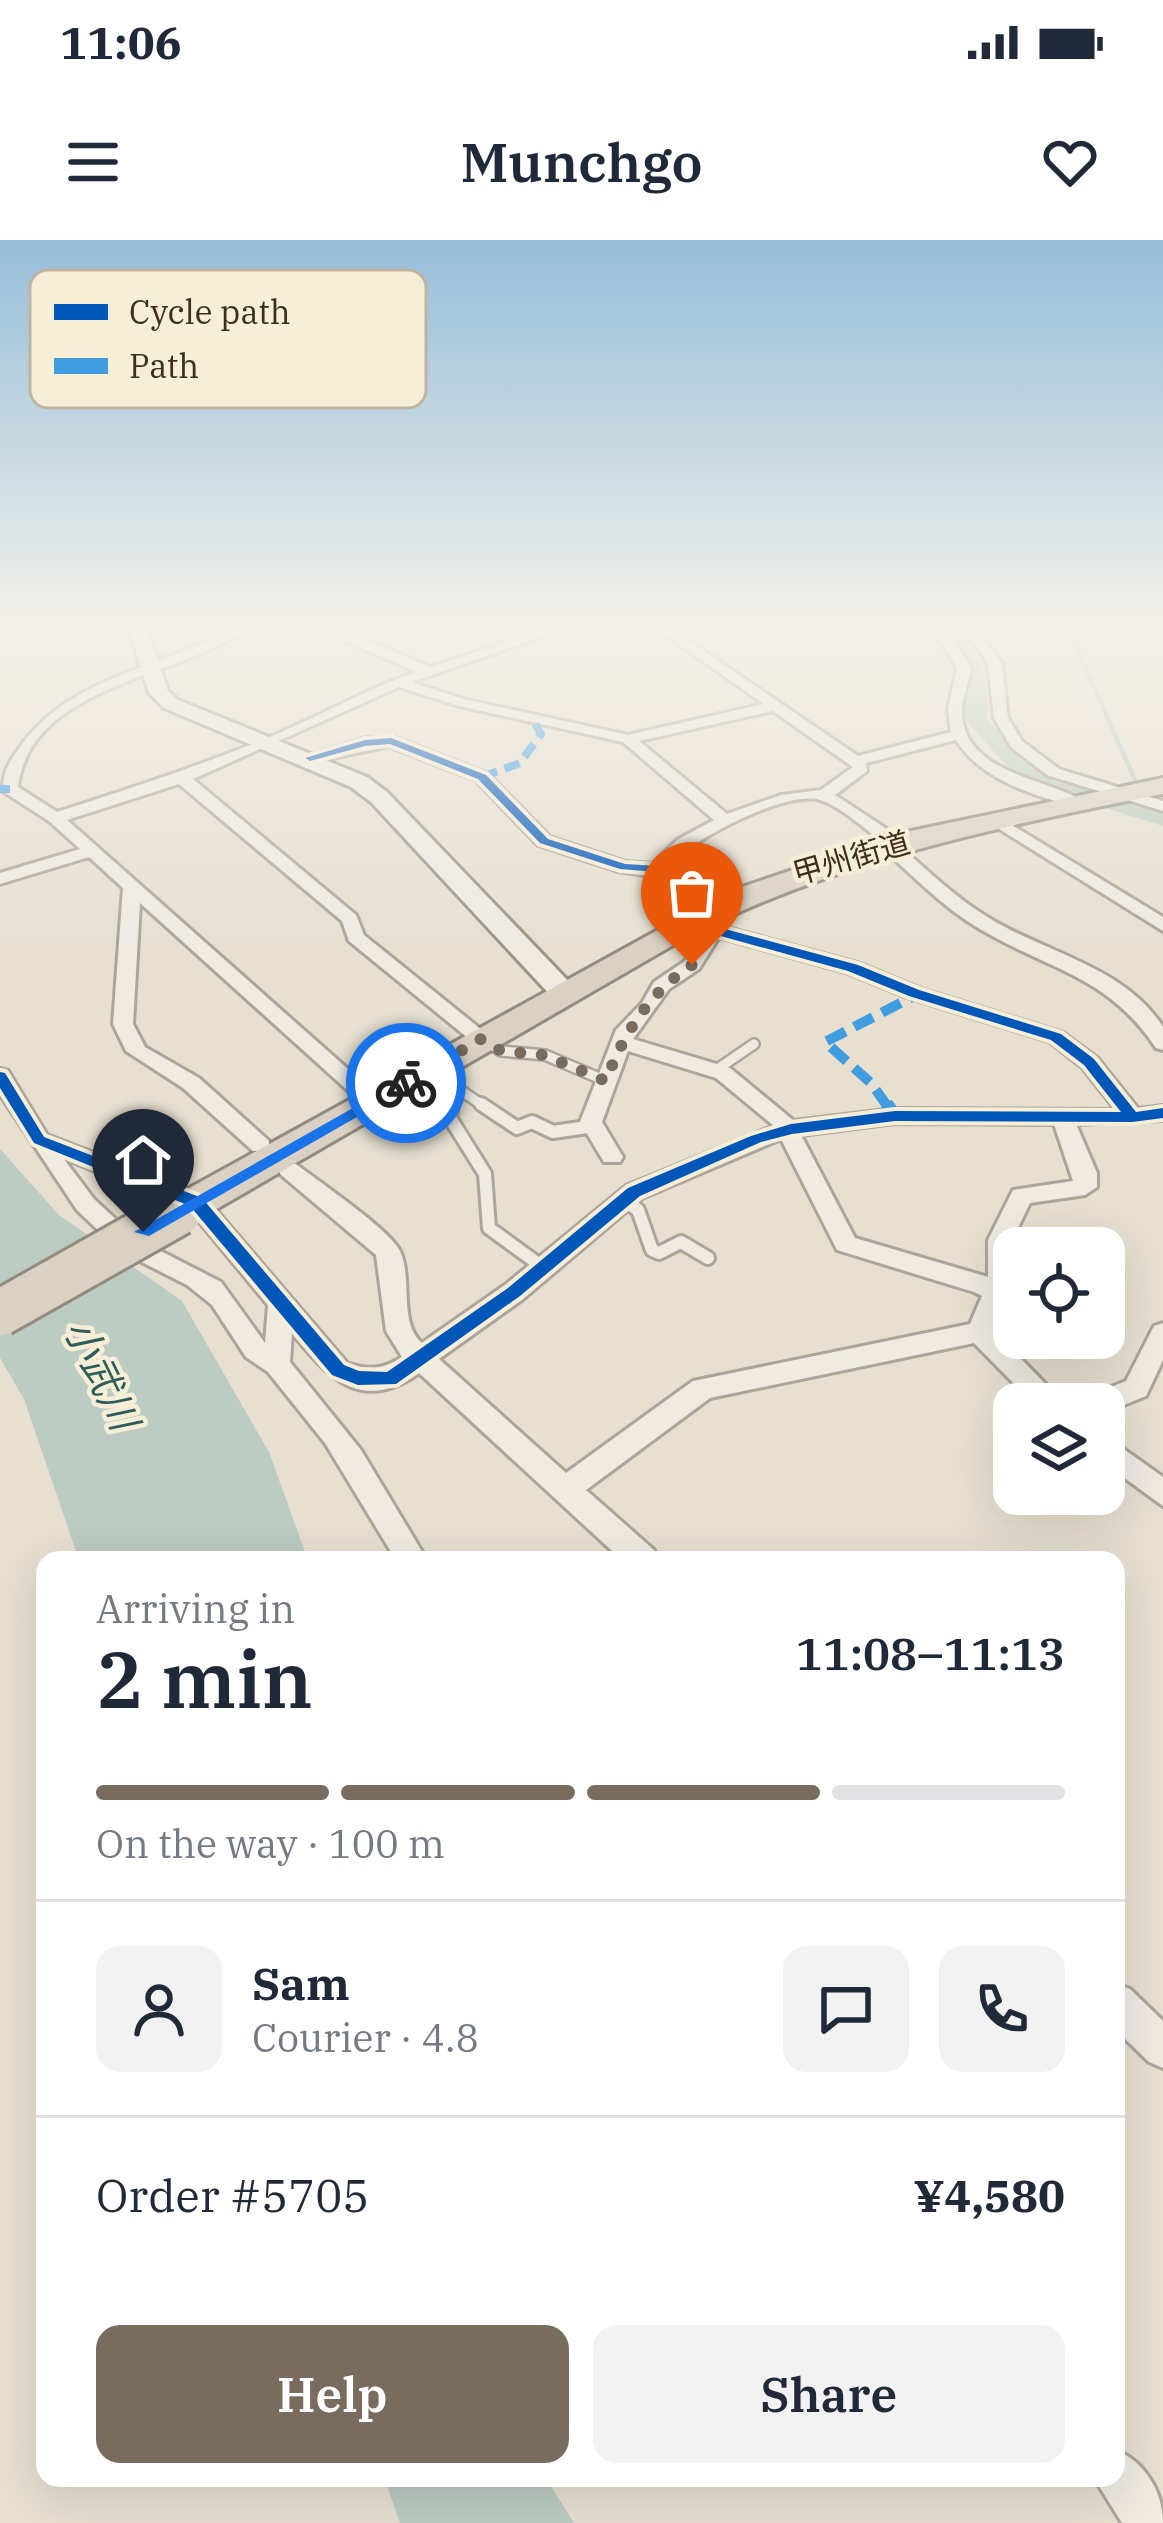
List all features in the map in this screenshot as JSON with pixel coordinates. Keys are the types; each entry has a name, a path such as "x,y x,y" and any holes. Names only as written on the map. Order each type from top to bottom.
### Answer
{"highway":[{"name":"甲州街道","path":"0,1313 374,1101 442,1079 481,1039 801,870 893,844 1163,786"}],"street":[{"path":"42,733 21,751 9,778 10,789 55,818 374,1101"},
{"path":"244,733 310,758 379,796 564,993"},
{"path":"55,818 182,778 300,733"},
{"path":"598,733 628,739 657,733"},
{"path":"658,868 670,853 726,820 781,798 824,795 858,774 862,768 856,761 815,733"},
{"path":"1009,733 1016,744 1053,772 1163,806"},
{"path":"856,761 959,734 991,766 1019,783 1079,803"},
{"path":"276,745 339,737 391,741 482,777 544,841 624,867 658,868 682,876 722,932 853,968 918,994 1056,1036 1075,1047 1109,1082 1132,1118"},
{"path":"628,739 708,811 726,820"},
{"path":"310,758 365,742"},
{"path":"182,778 350,919 356,938 481,1039"},
{"path":"824,795 893,844 983,923 1046,950 1120,994 1150,1019 1163,1044"},
{"path":"997,821 1163,925"},
{"path":"0,879 92,851"},
{"path":"132,888 123,1024 136,1051 191,1083 261,1146"},
{"path":"612,1157 591,1121 621,1042 661,986 692,965 712,918"},
{"path":"621,1042 716,1070 790,1129 846,1244 993,1291"},
{"path":"0,1076 68,1185 116,1236 148,1258 188,1273 214,1290 258,1357 277,1365 344,1442 407,1551"},
{"path":"39,1140 187,1207 281,1302 338,1370 358,1378 390,1378 544,1268 624,1200 676,1173 790,1129 895,1116 1132,1118 1163,1113"},
{"path":"1006,1227 1022,1196 1085,1187 1085,1173 1062,1116"},
{"path":"288,1169 387,1250 404,1342 633,1551"},
{"path":"979,1332 993,1300"},
{"path":"277,1365 281,1302"},
{"path":"979,1332 1030,1383"},
{"path":"566,1489 704,1388 979,1332"},
{"path":"1125,1393 1136,1388 1163,1333"},
{"path":"1125,1463 1163,1493"},
{"path":"1125,2012 1163,2048"},
{"path":"1125,2487 1151,2523"}],"lane":[{"path":"481,1039 501,1051 544,1055 606,1081"},
{"path":"716,1070 754,1044"},
{"path":"442,1079 517,1129 532,1123 553,1132 594,1126"},
{"path":"442,1079 450,1118 485,1174 489,1228 544,1268"},
{"path":"624,1200 638,1210 652,1250 659,1253 681,1242 708,1258"}],"water":[{"name":"小武川","path":"0,1149 59,1215 182,1301 269,1452 305,1551 76,1551 24,1399 0,1358"},
{"path":"387,2487 552,2487 574,2523 400,2523"}],"waterway":[{"path":"986,733 1037,776 1163,818"},
{"path":"1114,733 1135,780"},
{"path":"1141,806 1143,811"}],"marked path":[{"path":"482,777 520,763 540,733"},
{"path":"0,789 10,789"},
{"path":"895,1116 871,1083 825,1042 918,994"}],"cycle path":[{"path":"310,758 391,741 482,777 544,841 624,867 682,876 721,932 853,968 914,993 1056,1037 1099,1072 1132,1117"},
{"path":"0,1076 39,1140 196,1202 338,1370 358,1378 390,1379 514,1292 634,1192 756,1139 791,1129 895,1116 1132,1117 1163,1113"}],"way so far":[{"path":"406,1083 481,1039 501,1051 544,1055 606,1081 626,1030 651,1006 667,980 692,965"}],"route":[{"path":"143,1232 406,1083"}]}
